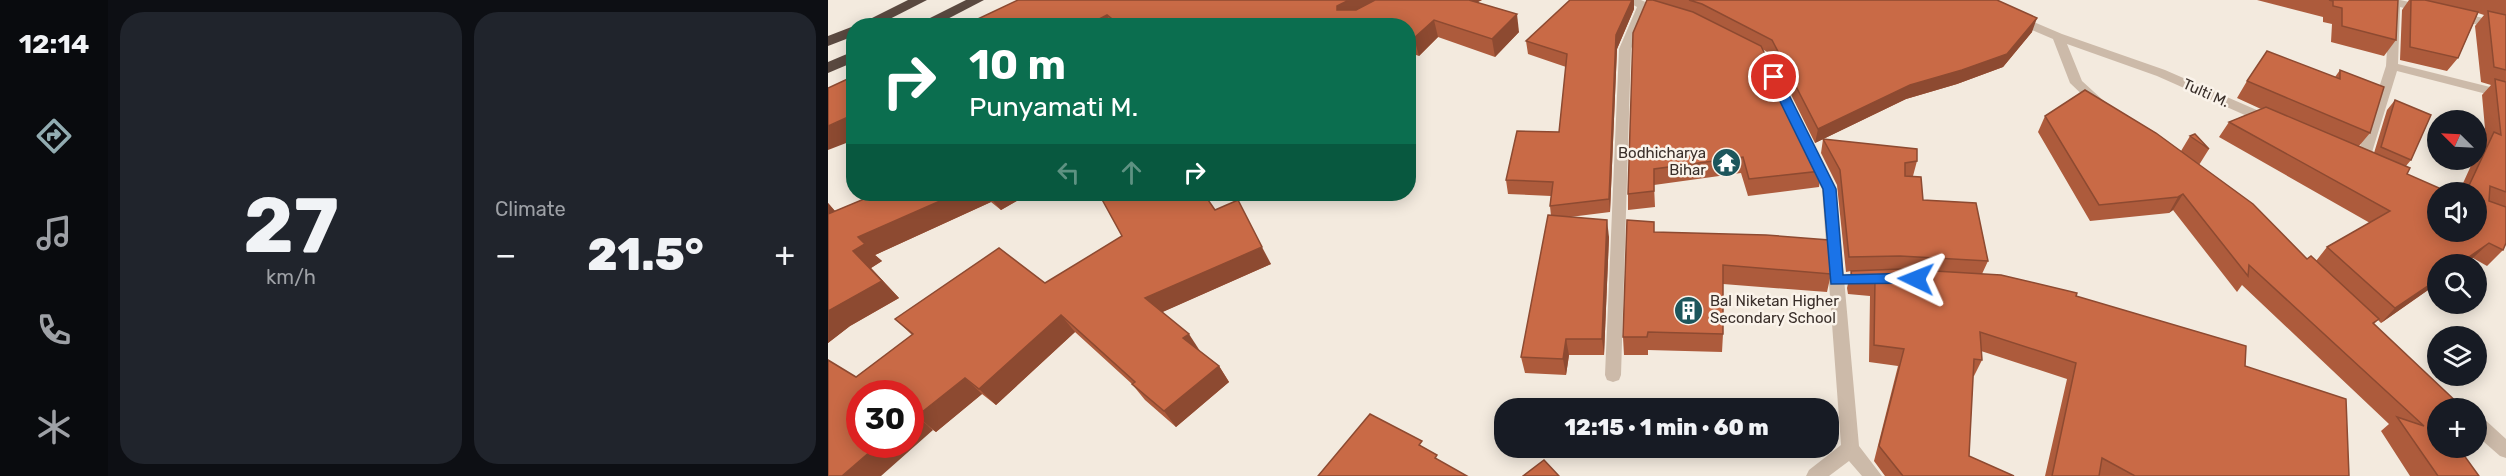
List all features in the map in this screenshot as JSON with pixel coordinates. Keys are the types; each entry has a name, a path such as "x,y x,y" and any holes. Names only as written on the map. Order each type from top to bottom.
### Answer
{"highway":[{"path":"881,18 920,0"},
{"path":"938,18 977,0"},
{"path":"828,41 846,33"},
{"path":"828,68 846,60"}],"street":[{"path":"2362,162 2392,66 2394,2 2506,27"},
{"path":"1613,375 1625,50 1637,3 1676,16"},
{"name":"Tulti M.","path":"2005,14 2058,37 2161,73 2288,129"},
{"path":"2058,37 2076,83 2109,111"},
{"path":"2392,66 2506,95"},
{"path":"1803,139 1829,189 1842,280 1850,449 1873,476"},
{"path":"2487,433 2506,450"},
{"path":"1815,476 1850,449"}],"building":[{"path":"1018,0 1349,0 1337,6 1337,10 1356,10 1375,0 1469,0 1517,14 1492,39 1434,20 1416,36 1416,18 1111,18 1107,15 1101,18 980,18"},
{"path":"1570,0 1632,0 1616,35 1609,199 1550,206 1553,182 1506,180 1517,131 1559,132 1567,54 1526,41"},
{"path":"1647,0 1693,12 1761,46 1803,133 1800,135 1804,135 1821,171 1749,179 1743,157 1654,169 1654,191 1628,194 1633,33"},
{"path":"1689,0 1997,0 2037,18 2007,54 1910,85 1818,129 1772,40 1702,4"},
{"path":"2329,0 2398,0 2396,40 2342,26 2342,8 2333,6 2333,1"},
{"path":"2411,0 2425,0 2478,12 2458,58 2410,47"},
{"path":"2488,11 2506,15 2506,70 2494,67"},
{"path":"2267,51 2340,79 2340,70 2384,87 2370,133 2247,81"},
{"path":"2495,79 2506,82 2506,192 2490,186 2489,201 2506,207 2506,243 2503,250 2489,243 2473,254 2427,254 2427,286 2395,308 2327,247 2390,211 2229,122 2266,107 2410,168 2407,174 2427,183 2427,242 2487,242 2487,182 2471,182 2476,170 2487,170 2487,147 2494,132 2501,135"},
{"path":"846,80 846,118 828,126 828,88"},
{"path":"2085,90 2156,133 2253,204 2307,259 2311,256 2379,319 2373,323 2427,374 2427,386 2440,386 2452,398 2427,398 2427,458 2466,458 2479,476 2438,476 2397,417 2424,426 2249,265 2248,276 2183,194 2178,197 2099,205 2045,116"},
{"path":"2395,100 2427,113 2427,124 2411,160 2381,147"},
{"path":"2195,134 2209,149 2190,136"},
{"path":"1823,139 1917,149 1917,161 1905,163 1905,176 1921,177 1923,200 1976,203 1988,261 1900,256 1849,257 1840,170"},
{"path":"859,201 940,201 858,237 865,244 853,251 882,281 828,311 828,214"},
{"path":"1103,201 1209,201 1215,210 1239,201 1262,247 1145,298 1189,334 1183,338 1219,366 1164,411 1132,384 1135,382 1061,315 979,389 965,378 924,410 924,380 846,380 846,458 863,458 842,476 828,476 828,360 856,377 913,334 895,319 999,248 1045,283 1122,236"},
{"path":"1548,215 1607,220 1602,339 1566,339 1563,359 1521,357"},
{"path":"1627,220 1654,222 1654,232 1766,235 1829,240 1831,274 1723,265 1723,334 1648,332 1647,337 1623,337"},
{"path":"1901,269 2001,275 2077,293 2076,296 2246,346 2245,366 2346,399 2349,476 2135,476 2102,458 2099,476 2052,476 2076,363 1980,332 1982,360 1974,359 1969,456 2014,476 1903,476 1879,446 1904,349 1874,345 1875,279 1852,277 1851,271"},
{"path":"1370,414 1422,441 1419,445 1437,455 1435,458 1467,476 1318,476"},
{"path":"1544,460 1559,476 1523,476"}],"place":[{"name":"Bodhicharya Bihar","path":"1727,162"},
{"name":"Bal Niketan Higher Secondary School","path":"1689,310"}],"route":[{"path":"1774,77 1829,189 1836,280 1916,279"}]}
